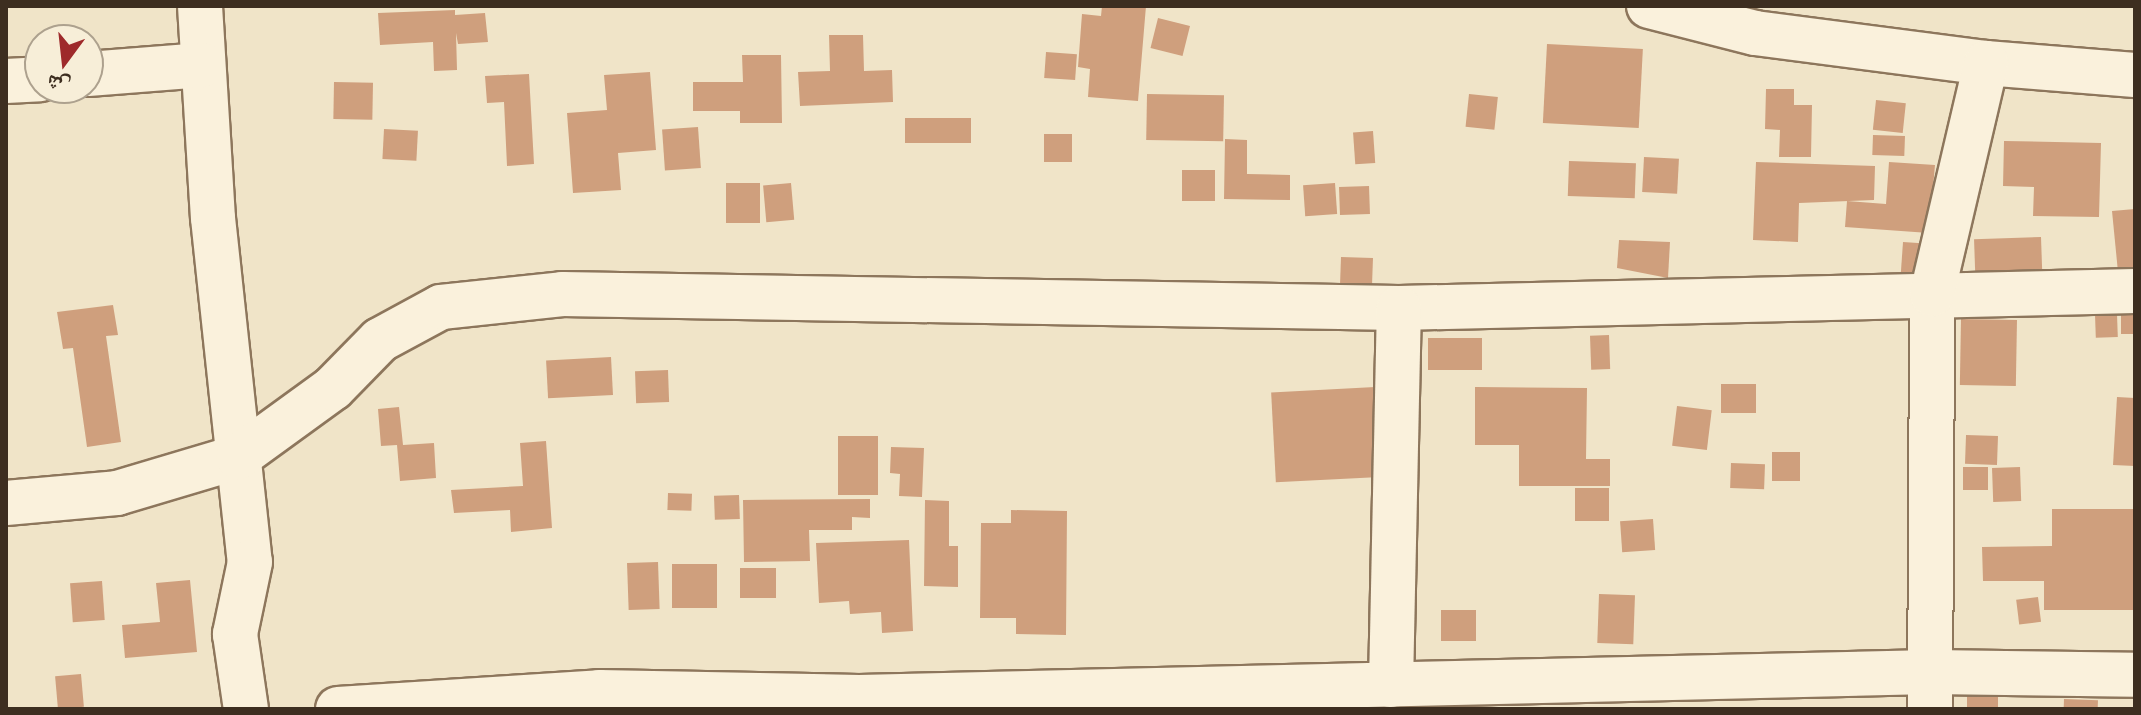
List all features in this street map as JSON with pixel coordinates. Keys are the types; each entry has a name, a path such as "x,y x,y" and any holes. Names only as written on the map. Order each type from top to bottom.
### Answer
{"street":[{"path":"200,6 238,457 250,562 235,634 246,709"},
{"path":"1649,6 1755,33 1986,63 2135,75"},
{"path":"1930,691 1932,294 1986,63"},
{"path":"104,73 203,65"},
{"path":"6,503 117,493 238,457 333,388 380,340 441,307 562,294 1399,308 2135,291"},
{"path":"1391,685 1399,308"},
{"path":"338,709 599,692 859,697 1391,685 1930,691 2135,675"}],"building":[{"path":"1102,6 1146,6 1138,101 1088,97 1090,69 1078,67 1082,14 1101,16"},
{"path":"455,10 455,15 485,13 488,42 458,44 456,33 457,70 434,71 433,42 380,45 378,13"},
{"path":"1158,18 1190,26 1183,56 1151,48"},
{"path":"829,35 863,35 864,71 892,70 893,102 800,106 798,72 830,71"},
{"path":"1547,44 1643,49 1639,128 1543,123"},
{"path":"1046,52 1077,54 1075,80 1044,78"},
{"path":"742,55 781,55 782,123 740,123 740,111 693,111 693,82 743,82"},
{"path":"650,72 656,150 618,153 621,190 573,193 567,113 607,110 604,75"},
{"path":"529,74 534,164 507,166 504,102 487,103 485,76"},
{"path":"334,82 373,83 372,120 333,119"},
{"path":"1766,89 1794,89 1794,105 1812,105 1811,157 1779,157 1780,130 1765,129"},
{"path":"1147,94 1224,95 1223,141 1146,140"},
{"path":"1469,94 1498,97 1494,130 1466,127"},
{"path":"1876,100 1906,103 1903,133 1873,130"},
{"path":"905,118 971,118 971,143 905,143"},
{"path":"698,127 701,168 665,170 662,130"},
{"path":"384,129 418,131 416,161 382,159"},
{"path":"1373,131 1375,163 1355,164 1353,132"},
{"path":"1044,134 1072,134 1072,162 1044,162"},
{"path":"1873,135 1905,136 1904,156 1872,155"},
{"path":"1225,139 1247,140 1247,174 1290,175 1290,200 1224,199"},
{"path":"2004,141 2101,143 2099,217 2033,216 2034,187 2003,186"},
{"path":"1644,157 1679,159 1677,194 1642,192"},
{"path":"1569,161 1636,163 1635,198 1568,196"},
{"path":"1756,162 1875,166 1874,200 1799,203 1798,242 1753,240"},
{"path":"1889,162 1935,165 1929,233 1845,227 1847,201 1886,204"},
{"path":"1182,170 1215,170 1215,201 1182,201"},
{"path":"726,183 760,183 760,223 726,223"},
{"path":"791,183 794,220 766,222 763,185"},
{"path":"1335,183 1337,214 1305,216 1303,185"},
{"path":"1369,186 1370,214 1340,215 1339,187"},
{"path":"2135,209 2135,270 2118,272 2112,211"},
{"path":"2041,237 2042,272 1975,274 1974,239"},
{"path":"1619,240 1670,242 1668,278 1617,268"},
{"path":"1903,242 1929,244 1927,275 1901,273"},
{"path":"1341,257 1373,258 1372,288 1340,287"},
{"path":"113,305 118,335 106,336 121,442 87,447 73,348 63,349 57,312"},
{"path":"2117,314 2118,337 2096,338 2095,315"},
{"path":"2121,315 2135,315 2135,334 2121,334"},
{"path":"1961,319 2017,320 2016,386 1960,385"},
{"path":"1609,335 1610,369 1591,370 1590,336"},
{"path":"1428,338 1482,338 1482,370 1428,370"},
{"path":"611,357 613,395 548,398 546,360"},
{"path":"668,370 669,402 636,403 635,371"},
{"path":"1721,384 1756,384 1756,413 1721,413"},
{"path":"1375,387 1380,477 1276,482 1271,392"},
{"path":"1475,387 1587,388 1586,459 1610,459 1610,486 1519,486 1519,445 1475,445"},
{"path":"2117,397 2135,398 2135,466 2113,465"},
{"path":"1677,406 1712,410 1707,450 1672,446"},
{"path":"399,407 403,445 434,443 436,478 400,481 397,445 381,446 378,409"},
{"path":"1966,435 1998,436 1997,465 1965,464"},
{"path":"838,436 878,436 878,495 838,495"},
{"path":"546,441 552,528 511,532 510,510 454,513 451,490 523,486 520,443"},
{"path":"891,447 924,448 922,497 899,496 900,474 890,473"},
{"path":"1772,452 1800,452 1800,481 1772,481"},
{"path":"1731,463 1765,464 1764,489 1730,488"},
{"path":"1963,467 1988,467 1988,490 1963,490"},
{"path":"2020,467 2021,501 1993,502 1992,468"},
{"path":"1575,488 1609,488 1609,521 1575,521"},
{"path":"668,493 692,494 691,511 667,510"},
{"path":"739,495 740,519 715,520 714,496"},
{"path":"870,499 870,518 852,517 852,530 809,530 810,561 744,562 743,500"},
{"path":"925,500 949,501 949,546 958,546 958,587 924,586"},
{"path":"2052,509 2135,509 2135,610 2044,610 2044,581 1983,581 1982,547 2052,546"},
{"path":"1011,510 1067,511 1066,635 1016,634 1016,618 980,618 981,523 1011,523"},
{"path":"1653,519 1655,550 1622,552 1620,521"},
{"path":"909,540 913,631 882,633 881,612 850,614 849,601 819,603 816,543"},
{"path":"658,562 660,609 629,610 627,563"},
{"path":"672,564 717,564 717,608 672,608"},
{"path":"740,568 776,568 776,598 740,598"},
{"path":"190,580 197,652 125,658 122,625 160,622 156,583"},
{"path":"102,581 105,620 73,622 70,583"},
{"path":"1599,594 1635,595 1633,644 1597,643"},
{"path":"2038,597 2041,622 2019,624 2016,600"},
{"path":"1441,610 1476,610 1476,641 1441,641"},
{"path":"81,674 84,707 58,709 55,676"},
{"path":"1967,692 1998,692 1998,709 1967,709"},
{"path":"2064,699 2098,700 2098,709 2064,709"}]}
